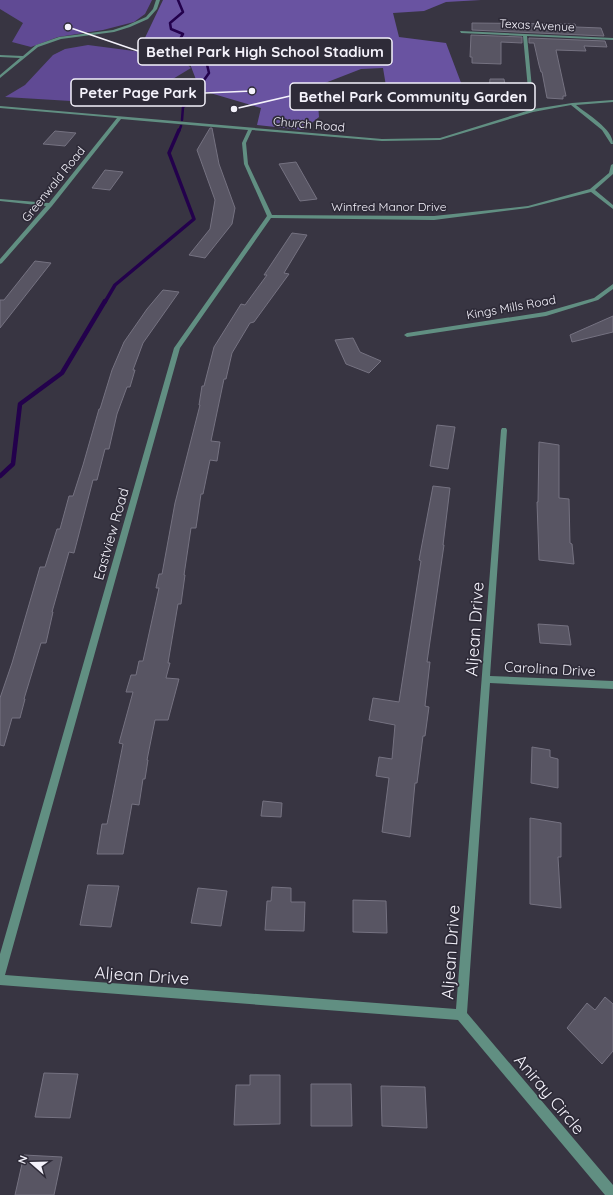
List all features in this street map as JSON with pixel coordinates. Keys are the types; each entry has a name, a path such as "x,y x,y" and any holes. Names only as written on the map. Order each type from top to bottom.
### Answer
{"street":[{"path":"0,77 37,46 60,38 113,31 129,26 147,18 155,9 158,0"},
{"name":"Texas Avenue","path":"461,32 613,39"},
{"path":"525,35 532,111"},
{"path":"0,56 23,57"},
{"name":"Church Road","path":"0,107 382,140 440,139 532,111 572,104 613,101"},
{"path":"572,104 604,129 613,143"},
{"name":"Greenwald Road","path":"0,262 50,204 119,118"},
{"path":"250,129 244,143 246,164 270,216"},
{"name":"Winfred Manor Drive","path":"270,216 434,218 528,207 592,190 611,173 613,165"},
{"path":"592,190 613,208"},
{"path":"0,200 50,204"},
{"name":"Eastview Road","path":"0,973 177,348 270,216"},
{"name":"Kings Mills Road","path":"407,335 546,314 596,299 613,286"},
{"name":"Aljean Drive","path":"0,980 461,1015 504,430"},
{"name":"Carolina Drive","path":"486,679 613,685"},
{"name":"Aniray Circle","path":"461,1015 613,1195"}],"shaded area":[{"path":"0,0 152,0 145,14 134,22 103,30 58,37 31,47 12,42 23,23 0,9"},
{"path":"163,0 481,0 446,2 424,11 393,13 399,37 446,43 463,88 388,98 383,68 361,69 325,83 318,104 319,117 303,130 257,125 261,108 200,90 185,51 142,44"},
{"path":"88,45 180,57 191,68 138,100 130,103 120,104 5,97 25,85 53,55 65,49"}],"building":[{"path":"472,23 575,24 576,27 601,28 604,36 472,30"},
{"path":"471,35 522,37 522,43 501,42 501,64 472,63 472,57 470,57"},
{"path":"529,38 605,41 607,47 584,46 586,51 556,50 566,96 563,96 563,99 547,98 534,43 529,43"},
{"path":"490,79 504,79 508,102 492,107 489,92"},
{"path":"210,128 212,128 219,164 235,208 232,224 205,258 189,255 210,229 215,200 197,150"},
{"path":"55,131 76,133 65,146 43,144"},
{"path":"296,162 317,199 300,201 279,164"},
{"path":"105,170 123,172 110,190 92,188"},
{"path":"292,233 307,235 284,273 289,274 254,322 250,323 232,353 226,379 224,379 211,441 220,442 217,461 210,460 203,494 201,494 196,528 191,528 181,604 178,604 168,663 170,663 166,678 179,679 168,720 155,720 139,805 132,804 123,854 97,854 102,824 107,824 123,744 119,743 133,692 126,692 131,675 136,675 139,661 143,661 159,588 156,588 159,574 162,574 175,503 200,405 202,386 204,386 214,347 241,304 245,305 267,275 264,275"},
{"path":"35,261 51,263 0,328 0,300 4,300"},
{"path":"163,290 179,292 143,343 133,370 135,370 130,387 127,387 117,414 109,449 105,449 97,480 93,480 74,553 69,552 52,612 46,643 41,643 24,699 20,718 12,718 4,746 0,745 0,698 12,663 40,567 45,567 57,529 60,529 69,496 73,496 99,409 112,370 124,342 147,309"},
{"path":"613,316 613,332 572,342 570,335"},
{"path":"353,338 360,352 381,361 369,373 346,364 335,340"},
{"path":"437,425 455,427 448,469 430,466"},
{"path":"539,442 559,445 559,498 569,499 570,543 572,544 574,564 539,560 537,502"},
{"path":"433,486 450,488 444,545 427,662 430,662 425,706 429,707 425,736 423,736 417,783 415,783 410,837 382,832 389,778 376,776 379,757 392,759 395,725 369,720 373,698 399,702 421,561 419,560"},
{"path":"538,624 568,626 571,645 540,643"},
{"path":"532,747 550,750 550,757 558,759 558,788 531,783"},
{"path":"263,801 282,803 281,817 261,816"},
{"path":"530,818 561,823 561,857 558,857 561,908 530,904"},
{"path":"88,885 119,886 111,927 80,925"},
{"path":"272,887 291,888 291,902 305,902 304,931 265,930 267,901 271,901"},
{"path":"198,888 227,891 221,926 191,923"},
{"path":"353,900 386,901 387,933 353,932"},
{"path":"605,997 613,1004 613,1051 602,1064 567,1028 587,1003 595,1010"},
{"path":"44,1073 78,1074 70,1118 35,1117"},
{"path":"250,1075 280,1075 280,1124 234,1125 236,1085 250,1085"},
{"path":"311,1084 351,1084 352,1126 311,1126"},
{"path":"381,1086 425,1087 427,1128 382,1126"},
{"path":"24,1155 62,1157 54,1195 15,1195"}],"waterway":[{"path":"178,0 183,12 170,23 171,29 183,34 180,39 183,42 173,46 191,50 205,56 209,73 197,90 195,99 183,107 182,120"},
{"path":"179,131 181,126"},
{"path":"105,302 115,285 194,219 169,153 179,130"},
{"path":"0,476 13,464 20,404 62,373 105,301"}],"place":[{"name":"Bethel Park High School Stadium","path":"68,27"},
{"name":"Peter Page Park","path":"252,91"},
{"name":"Bethel Park Community Garden","path":"234,109"}]}
